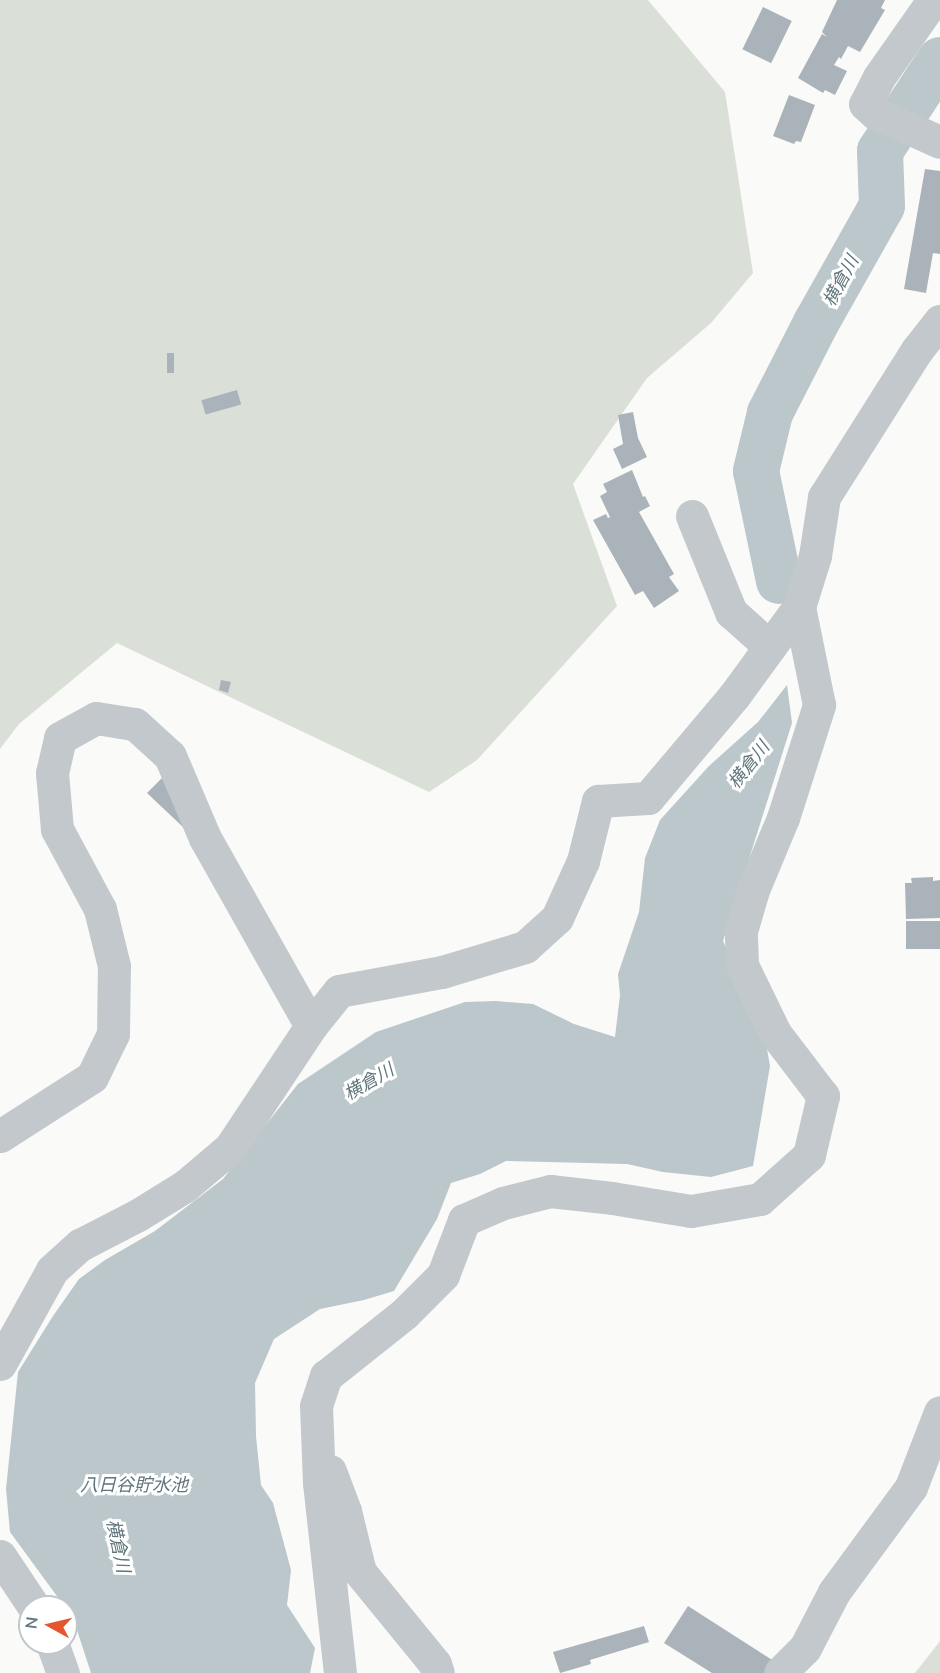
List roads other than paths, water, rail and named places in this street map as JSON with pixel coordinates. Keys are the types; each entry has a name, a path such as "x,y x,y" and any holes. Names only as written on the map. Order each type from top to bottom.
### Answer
{"street":[{"path":"933,0 879,77 865,104 874,113 940,142"},
{"path":"0,1364 52,1270 80,1245 138,1215 185,1186 230,1148 312,1026 339,991 442,972 525,947 557,918 584,861 598,801 648,798 734,696 799,607 815,556 824,497 917,350 940,321"},
{"path":"692,516 731,612 770,647"},
{"path":"340,1673 315,1430 316,1406 326,1376 404,1314 443,1275 464,1220 503,1203 550,1191 691,1211 760,1199 809,1155 823,1096 775,1033 742,965 741,931 753,890 783,818 819,705 799,607"},
{"path":"0,1136 92,1077 113,1034 114,966 100,909 57,829 52,774 60,738 96,718 135,724 170,756 205,838 312,1026"},
{"path":"780,1673 804,1647 834,1592 911,1487 940,1412"},
{"path":"315,1430 345,1511 360,1572 435,1664 438,1673"},
{"path":"0,1556 26,1595"},
{"path":"56,1655 63,1673"}],"water":[{"name":"八日谷貯水池","path":"787,685 792,723 723,941 764,1032 770,1066 753,1166 711,1177 663,1172 627,1164 506,1161 480,1174 451,1183 437,1219 394,1291 320,1309 274,1339 255,1383 256,1436 261,1485 273,1503 291,1570 287,1605 315,1648 310,1673 91,1673 78,1633 78,1595 56,1595 10,1532 6,1489 18,1372 53,1316 79,1279 105,1260 155,1231 223,1179 298,1084 376,1032 465,1002 496,1001 533,1004 574,1024 615,1037 620,995 618,974 639,912 645,858 660,820 709,766 758,722"}],"waterway":[{"name":"横倉川","path":"779,581 756,471 770,413 816,323 882,206 880,151 940,60"}]}
